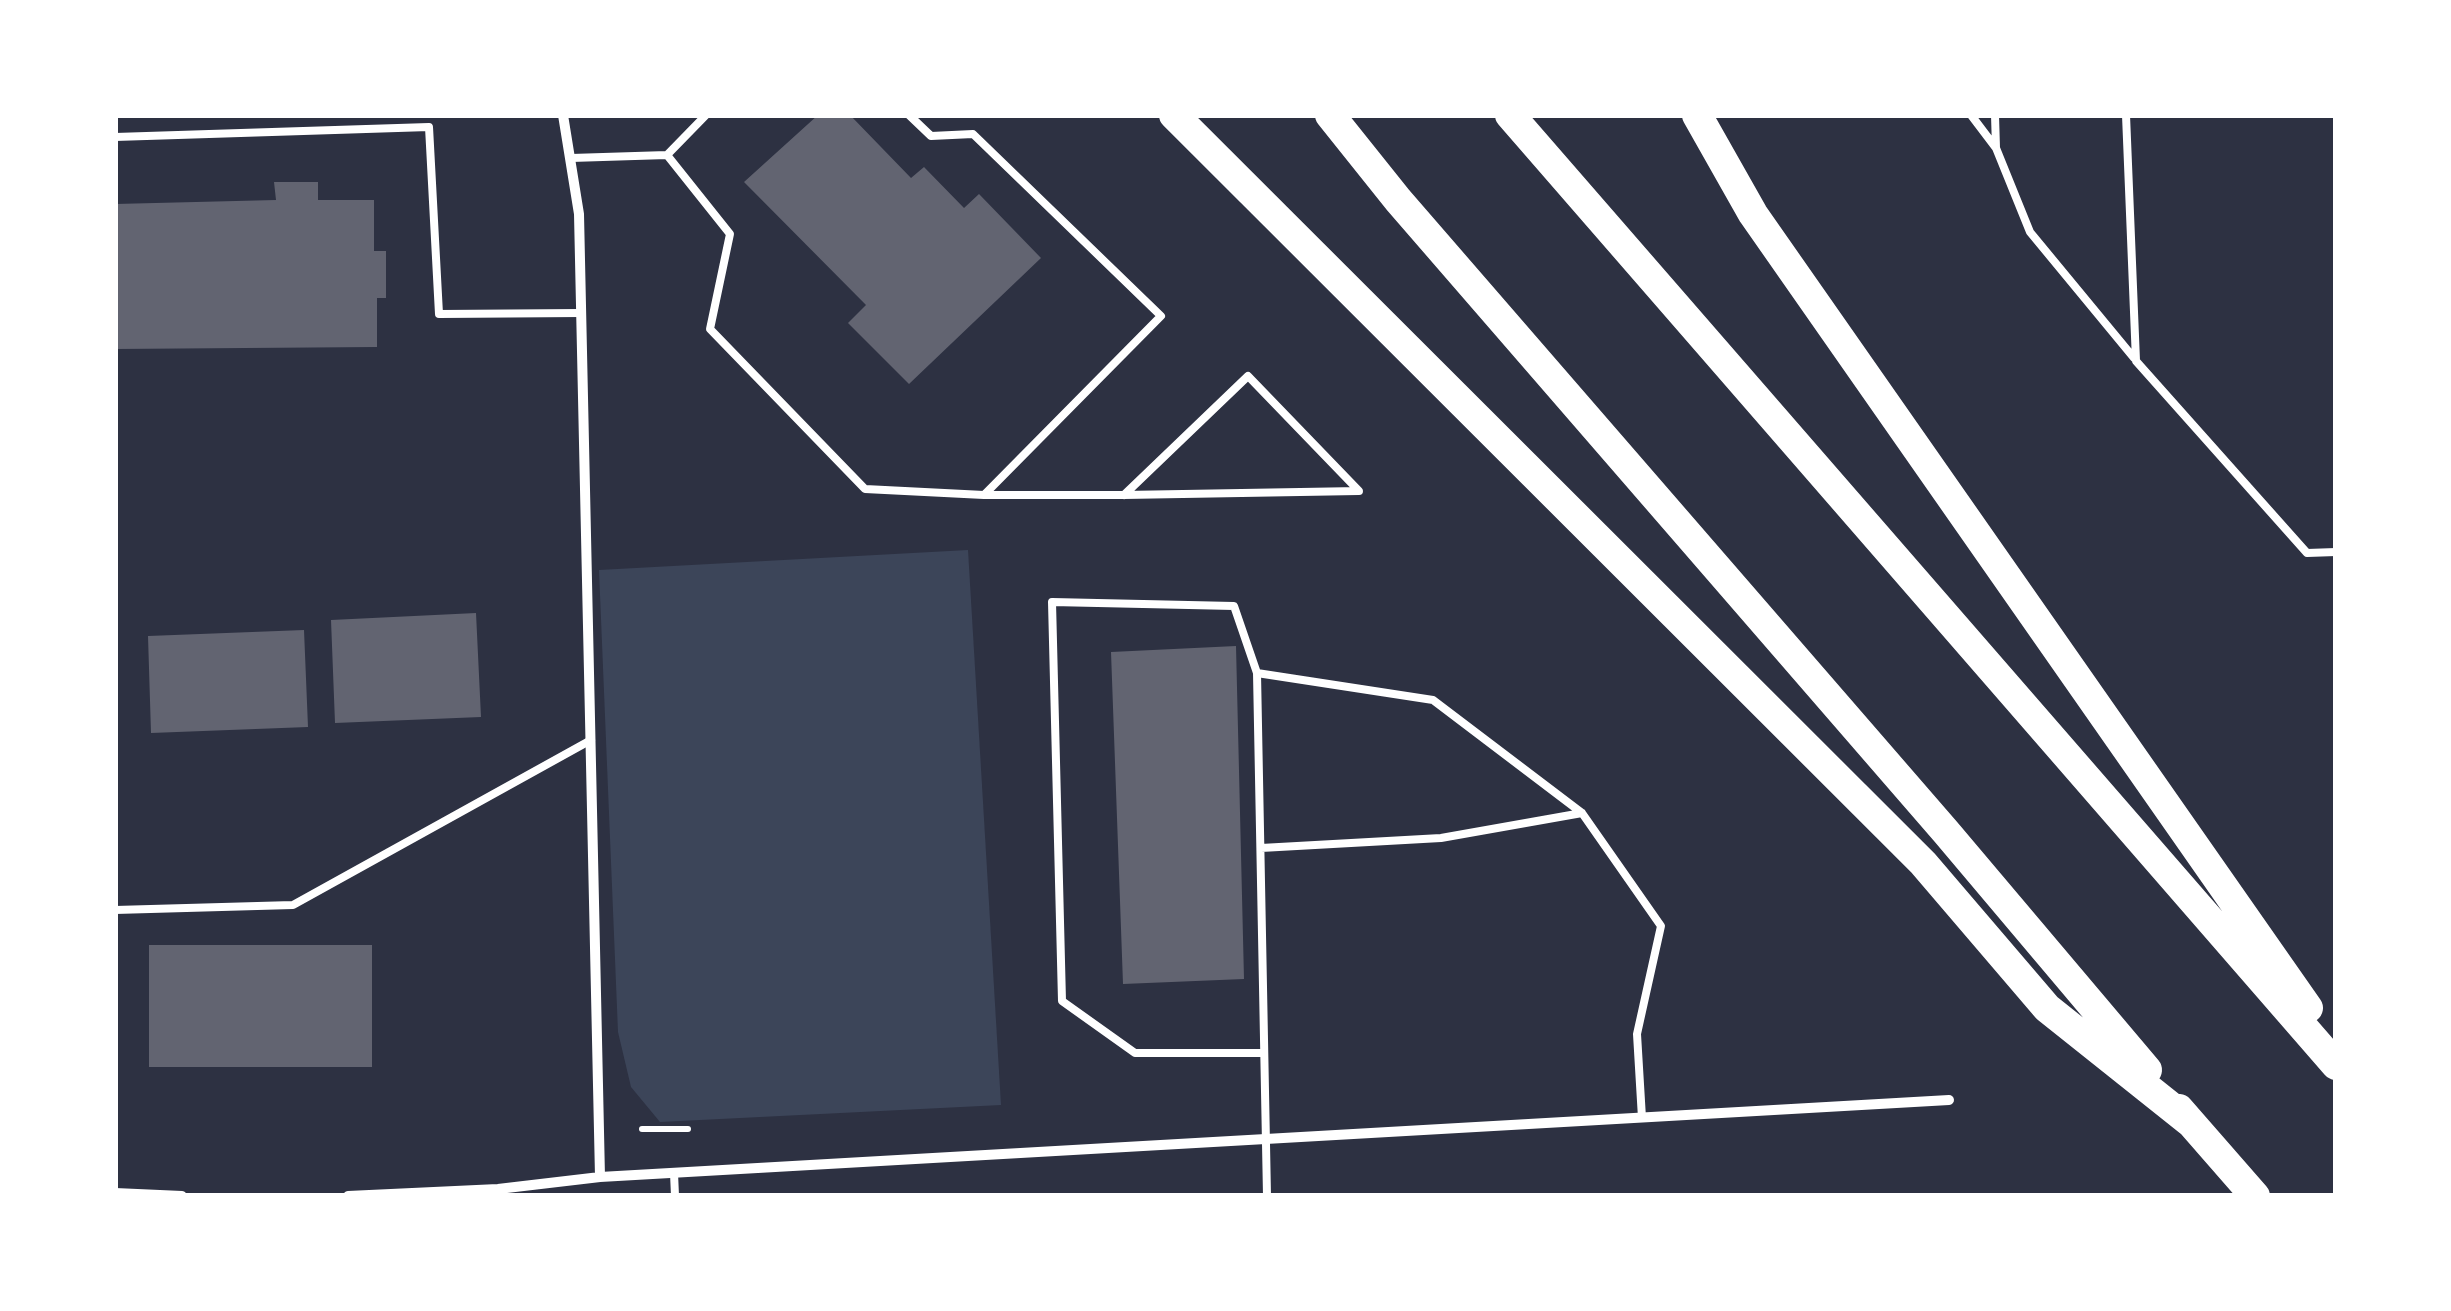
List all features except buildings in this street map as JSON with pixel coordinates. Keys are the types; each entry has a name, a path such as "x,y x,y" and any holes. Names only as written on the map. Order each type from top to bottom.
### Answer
{"highway":[{"path":"1174,115 1923,863 2047,1008 2190,1122"},
{"path":"1330,115 1398,200 1946,832 2255,1196"},
{"path":"1510,115 2336,1066"},
{"path":"1697,115 1763,229 2336,1047"}],"street":[{"path":"563,115 579,214 600,1177"},
{"path":"348,1196 498,1189 600,1177 1949,1100"},
{"path":"115,1194 182,1196"}],"lane":[{"path":"424,115 429,127 439,314 581,313"},
{"path":"572,158 666,155 706,115"},
{"path":"909,115 931,136 973,134 1161,316 984,495"},
{"path":"1971,115 1996,148 2030,232 2136,361 2308,553 2336,552"},
{"path":"1995,115 1996,148"},
{"path":"2126,115 2136,361"},
{"path":"115,137 429,127"},
{"path":"666,155 730,234 710,329 864,488 984,495 1124,495 1359,490 1248,376 1124,495"},
{"path":"1264,1053 1135,1054 1062,1001 1052,602 1234,606 1258,673 1267,1196"},
{"path":"1258,673 1433,700 1582,813 1661,926 1637,1034 1642,1118"},
{"path":"115,910 294,905 591,740"},
{"path":"1260,848 1441,838 1582,813"},
{"path":"674,1173 675,1196"}],"path":[{"path":"642,1129 688,1129"}],"shaded area":[{"path":"968,550 1001,1105 660,1122 631,1087 618,1032 599,570"}]}
